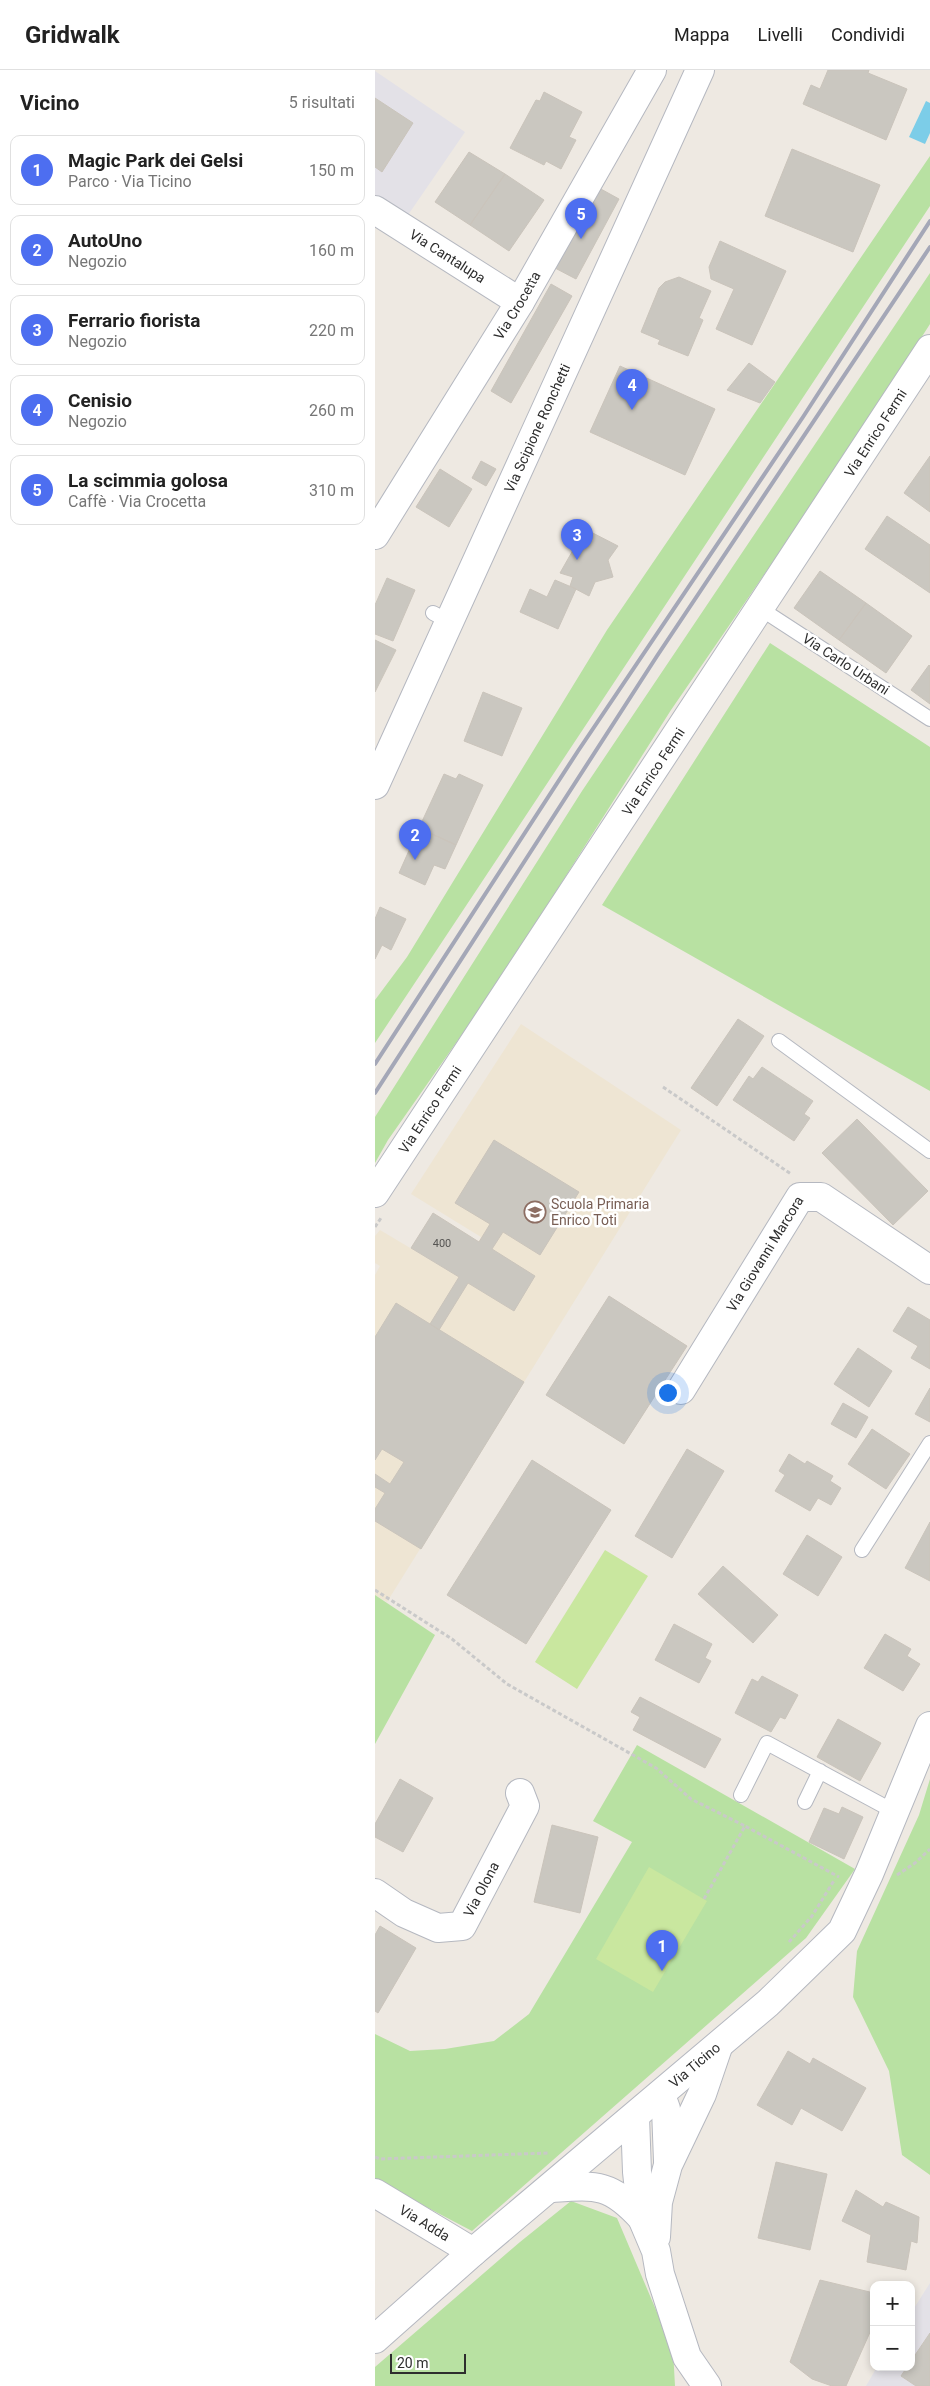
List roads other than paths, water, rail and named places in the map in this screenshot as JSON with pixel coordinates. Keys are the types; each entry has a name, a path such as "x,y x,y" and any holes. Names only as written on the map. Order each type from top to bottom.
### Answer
{"street":[{"name":"Via Crocetta","path":"375,535 520,302 652,70"},
{"name":"Via Scipione Ronchetti","path":"375,785 442,617 700,70"},
{"name":"Via Cantalupa","path":"375,210 520,302"},
{"name":"Via Enrico Fermi","path":"375,1193 541,938 761,609 930,349"},
{"name":"Via Giovanni Marcora","path":"681,1390 800,1197 821,1197 930,1270"},
{"name":"Via Ticino","path":"375,2339 473,2252 769,2003 841,1931 895,1812 930,1726"},
{"name":"Via Olona","path":"375,1893 404,1912 438,1928 462,1926 525,1806 520,1793"},
{"path":"655,2251 658,2202 668,2164 702,2094 718,2047"},
{"path":"661,2095 666,2109 668,2164"},
{"path":"635,2117 637,2172 642,2218 655,2251 660,2274 687,2357 707,2386"},
{"path":"551,2188 586,2185 613,2191 642,2218"},
{"name":"Via Adda","path":"375,2193 473,2252"}],"lane":[{"name":"Via Carlo Urbani","path":"761,609 930,720"},
{"path":"779,1041 930,1151"},
{"path":"862,1550 930,1443"},
{"path":"741,1795 767,1743 895,1812"},
{"path":"805,1802 820,1771"}],"water":[{"path":"926,101 930,103 930,133 925,144 909,137"}],"railway":[{"path":"375,1064 578,751 803,417 930,221"},
{"path":"375,1093 657,656 930,247"}],"place":[{"name":"La scimmia golosa","path":"581,239"},
{"name":"Cenisio","path":"632,410"},
{"name":"Ferrario fiorista","path":"577,560"},
{"name":"AutoUno","path":"415,860"},
{"name":"Scuola Primaria Enrico Toti","path":"535,1212"},
{"name":"Magic Park dei Gelsi","path":"662,1971"}]}
